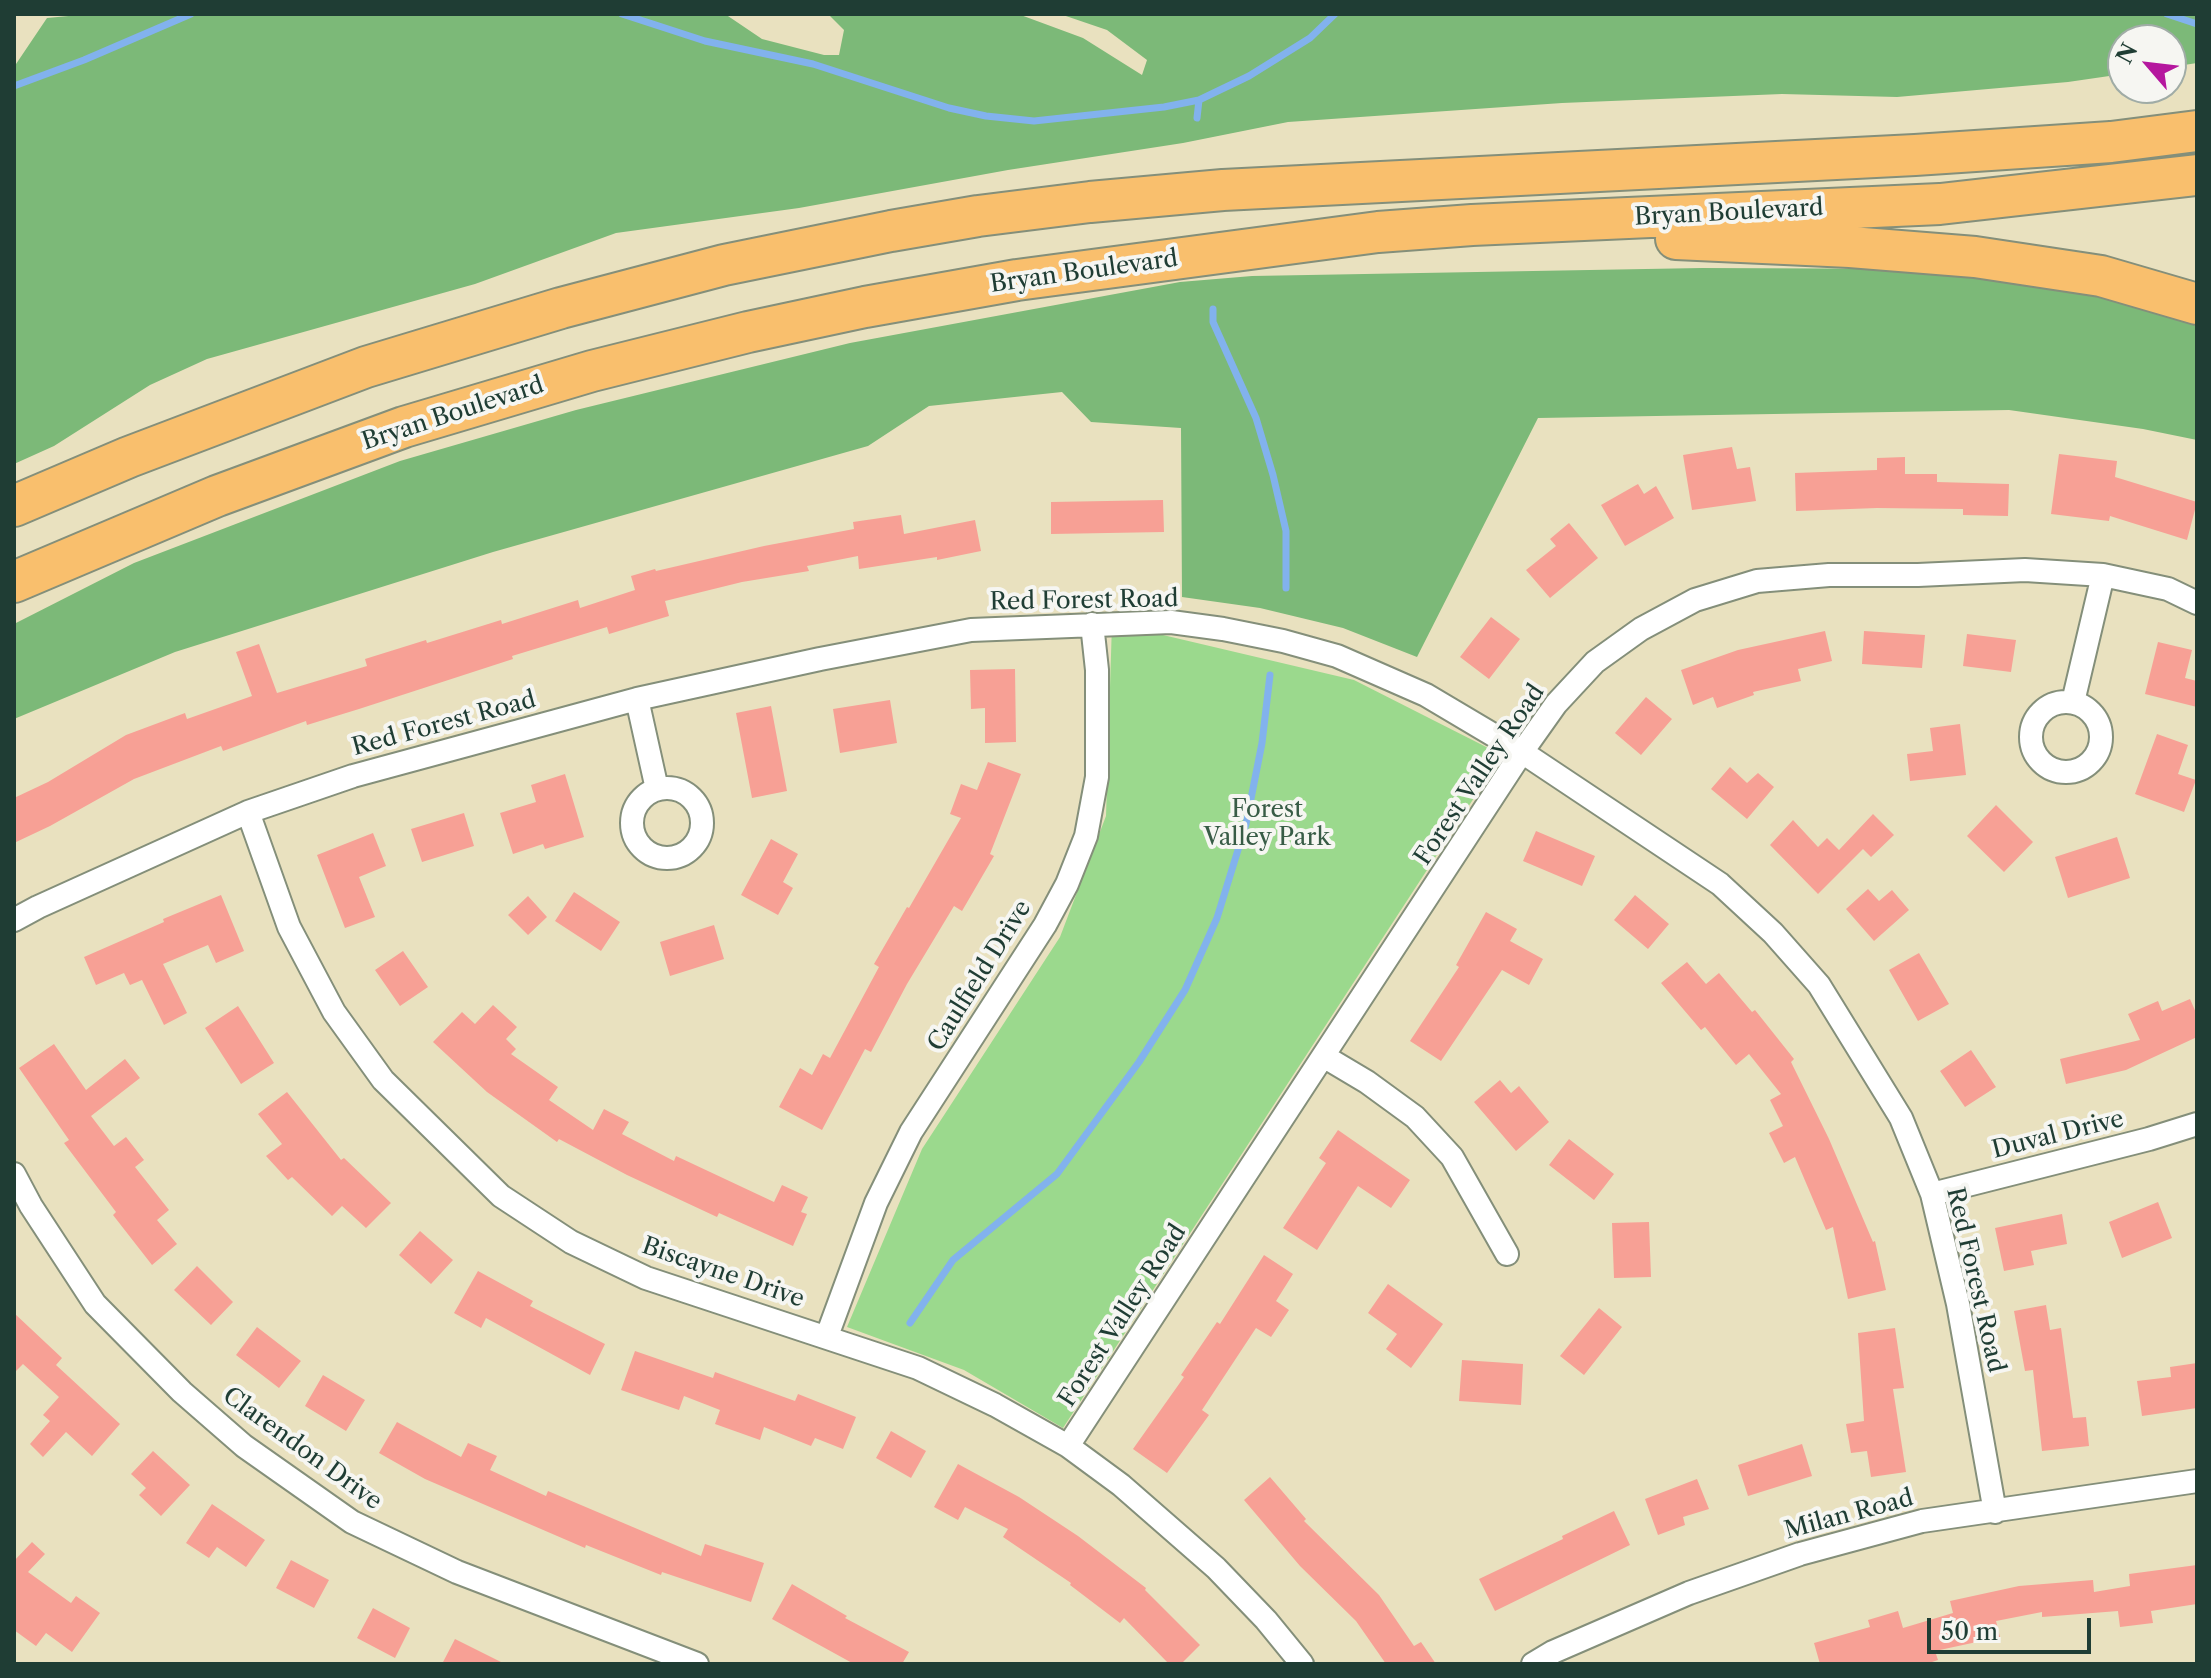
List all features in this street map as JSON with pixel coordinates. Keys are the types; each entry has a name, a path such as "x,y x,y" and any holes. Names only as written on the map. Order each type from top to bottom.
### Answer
{"highway":[{"name":"Bryan Boulevard","path":"14,506 129,457 366,367 561,308 724,265 905,228 1090,202 1223,190 1915,155 2111,142 2187,129"},
{"name":"Bryan Boulevard","path":"14,582 171,515 404,427 621,363 865,307 1002,283 1378,232 1940,204 2197,175"},
{"path":"1378,232 1450,244 1648,237 1975,257 2101,276 2197,304"}],"street":[{"name":"Forest Valley Road","path":"1068,1446 1522,752 1556,704 1595,662 1629,637 1695,600 1757,581 1829,575 2025,570 2103,575 2168,589 2197,603"},
{"path":"2073,702 2103,575"},
{"name":"Red Forest Road","path":"14,920 248,812 353,776 637,699 820,659 971,630 1171,622 1283,641 1337,656 1426,695 1522,752 1720,884 1773,933 1819,985 1901,1118 1932,1194 1958,1304 1995,1512"},
{"name":"Caulfield Drive","path":"827,1336 876,1203 911,1132 1045,925 1067,884 1086,836 1097,777 1097,670 1092,624"},
{"path":"637,699 657,789"},
{"name":"Biscayne Drive","path":"248,812 289,927 334,1012 383,1080 501,1196 571,1242 646,1278 827,1336 926,1372 995,1405 1068,1446 1121,1485 1216,1568 1266,1620 1302,1664"},
{"path":"1325,1057 1367,1082 1415,1117 1452,1157 1507,1254"},
{"name":"Duval Drive","path":"1932,1194 2197,1124"},
{"name":"Clarendon Drive","path":"14,1174 31,1206 95,1304 182,1392 244,1446 352,1522 457,1572 697,1664"},
{"name":"Milan Road","path":"1533,1664 1553,1652 1689,1593 1800,1554 1922,1521 2197,1481"}],"green space":[{"path":"90,14 725,14 762,39 824,55 839,55 844,30 828,14 1018,14 1083,38 1142,75 1147,60 1107,30 1060,14 2197,14 2197,63 2187,65 2187,24 2107,24 2107,76 2068,82 1897,97 1782,94 1562,103 1288,122 1183,143 1008,170 799,208 616,233 475,284 207,359 150,385 54,446 14,464 14,67 47,18"},
{"path":"1702,268 1939,269 2074,289 2197,326 2197,440 2009,410 1538,418 1417,657 1343,628 1260,608 1182,597 1181,428 1091,422 1062,392 929,406 868,446 493,552 175,652 14,719 14,624 134,563 400,461 576,410 850,343 1180,282 1252,276"},
{"name":"Forest Valley Park","path":"1112,623 1354,680 1502,755 1063,1428 964,1370 847,1327 922,1149 1060,937 1106,816"}],"building":[{"path":"1732,447 1737,469 1750,467 1756,501 1692,510 1683,455"},
{"path":"2059,454 2117,461 2115,477 2197,502 2187,540 2110,516 2109,521 2051,514"},
{"path":"1905,457 1905,474 1937,474 1937,482 2009,484 2008,516 1963,515 1963,509 1796,511 1795,473 1877,470 1877,458"},
{"path":"1638,484 1644,494 1656,486 1674,518 1625,546 1601,505"},
{"path":"1163,500 1164,532 1051,534 1051,502"},
{"path":"901,515 904,534 975,520 981,551 937,560 937,557 859,569 858,556 807,566 809,571 742,582 665,601 669,616 609,634 607,627 359,709 307,725 306,721 223,751 221,746 134,779 14,843 14,798 48,782 126,735 185,713 187,719 252,696 236,652 259,644 277,693 367,666 365,659 426,640 427,643 501,620 502,624 578,600 580,608 635,590 631,576 655,569 854,529 853,522"},
{"path":"1569,523 1598,558 1550,598 1526,570 1556,546 1550,539"},
{"path":"1491,617 1520,639 1489,679 1460,657"},
{"path":"1825,631 1832,661 1798,669 1801,681 1753,692 1754,695 1717,708 1713,697 1693,705 1681,670 1738,650"},
{"path":"1864,631 1925,635 1922,668 1862,664"},
{"path":"1967,634 2016,640 2011,672 1963,666"},
{"path":"2158,642 2192,650 2185,678 2197,681 2197,707 2145,694"},
{"path":"1015,669 1016,742 985,743 985,708 971,709 970,670"},
{"path":"1646,697 1672,719 1641,755 1615,733"},
{"path":"890,700 897,743 840,753 833,709"},
{"path":"771,706 787,791 752,798 736,713"},
{"path":"1960,724 1966,775 1910,781 1907,754 1933,751 1930,728"},
{"path":"2157,734 2188,745 2178,774 2196,780 2184,812 2135,794"},
{"path":"988,762 1021,774 990,854 994,856 962,911 954,906 871,1052 865,1049 822,1130 779,1107 800,1068 812,1075 823,1054 830,1058 879,967 874,964 961,818 950,814 961,784 977,790"},
{"path":"1730,767 1747,783 1758,773 1774,787 1747,819 1711,789"},
{"path":"565,774 584,837 545,849 543,844 513,854 500,813 536,802 531,785"},
{"path":"1996,805 2033,842 2004,872 1967,836"},
{"path":"464,813 474,846 422,862 411,829"},
{"path":"1873,814 1894,835 1871,857 1863,849 1818,894 1770,845 1793,820 1818,847 1827,838 1839,850"},
{"path":"1536,831 1595,856 1582,886 1523,861"},
{"path":"373,833 386,866 359,877 375,917 345,928 317,855"},
{"path":"2117,837 2130,878 2068,898 2055,857"},
{"path":"771,839 798,854 783,882 793,888 778,915 741,895"},
{"path":"1868,889 1879,901 1892,890 1909,910 1874,941 1846,909"},
{"path":"574,892 620,922 601,951 555,921"},
{"path":"221,895 244,951 216,963 208,945 163,964 187,1013 164,1025 142,980 130,985 124,973 96,985 84,957"},
{"path":"1635,895 1669,924 1648,949 1614,920"},
{"path":"528,896 547,917 528,935 508,915"},
{"path":"1486,912 1517,929 1510,941 1543,959 1529,985 1502,970 1441,1061 1410,1041 1459,967 1456,965"},
{"path":"714,925 724,959 670,976 660,942"},
{"path":"403,951 428,987 400,1006 375,970"},
{"path":"1919,953 1949,1004 1918,1021 1889,970"},
{"path":"1687,962 1706,984 1719,973 1752,1012 1755,1010 1794,1059 1791,1062 1875,1241 1886,1290 1848,1299 1833,1227 1826,1230 1795,1157 1784,1163 1769,1133 1783,1126 1770,1100 1781,1094 1749,1054 1736,1065 1705,1027 1701,1030 1661,983"},
{"path":"2190,999 2197,1015 2197,1037 2126,1070 2066,1084 2060,1059 2140,1040 2128,1014 2158,1001 2162,1011"},
{"path":"493,1005 517,1027 506,1039 516,1049 511,1054 558,1087 549,1100 593,1130 604,1109 629,1122 622,1134 674,1161 676,1156 774,1202 782,1185 808,1197 801,1212 807,1214 793,1246 719,1213 717,1217 559,1139 557,1142 487,1092 433,1042 462,1012 475,1024"},
{"path":"238,1006 274,1063 241,1084 205,1028"},
{"path":"54,1044 86,1090 125,1059 140,1078 91,1116 114,1146 126,1137 144,1160 135,1167 169,1210 157,1220 177,1244 152,1265 64,1143 69,1140 19,1068"},
{"path":"1971,1050 1996,1087 1965,1107 1940,1071"},
{"path":"1500,1080 1511,1093 1519,1086 1549,1122 1516,1151 1474,1102"},
{"path":"287,1092 341,1160 344,1158 391,1203 366,1228 342,1206 332,1216 292,1177 288,1180 266,1156 282,1144 258,1114"},
{"path":"1338,1130 1410,1180 1391,1208 1358,1186 1317,1250 1283,1228 1326,1163 1319,1158"},
{"path":"1569,1139 1614,1174 1594,1200 1549,1165"},
{"path":"2158,1202 2172,1238 2122,1258 2109,1222"},
{"path":"2062,1214 2067,1244 2031,1251 2034,1265 2004,1271 1995,1228"},
{"path":"1649,1222 1651,1277 1614,1278 1612,1223"},
{"path":"420,1231 453,1260 431,1284 399,1255"},
{"path":"1264,1255 1293,1274 1276,1301 1289,1310 1271,1337 1256,1328 1202,1410 1209,1415 1167,1473 1133,1449"},
{"path":"197,1266 233,1302 211,1325 174,1290"},
{"path":"478,1271 533,1301 530,1306 605,1344 590,1375 486,1318 481,1328 454,1313"},
{"path":"1388,1284 1443,1324 1411,1368 1386,1349 1397,1334 1368,1313"},
{"path":"2046,1305 2050,1330 2061,1328 2073,1418 2086,1417 2089,1446 2042,1451 2033,1370 2025,1371 2014,1311"},
{"path":"1599,1308 1622,1327 1584,1375 1560,1356"},
{"path":"14,1313 62,1358 56,1365 120,1424 92,1456 66,1432 43,1457 30,1444 50,1421 43,1415 59,1397 23,1364 14,1373"},
{"path":"257,1327 301,1361 279,1388 236,1355"},
{"path":"1895,1328 1904,1388 1893,1389 1906,1472 1871,1477 1867,1451 1851,1453 1846,1424 1864,1421 1858,1333"},
{"path":"635,1351 713,1378 715,1372 795,1401 798,1394 856,1417 843,1449 815,1438 811,1446 764,1427 760,1440 715,1424 720,1410 684,1396 679,1410 621,1390"},
{"path":"1462,1360 1523,1364 1521,1405 1459,1401"},
{"path":"2197,1363 2197,1408 2142,1416 2137,1381 2171,1377 2170,1367"},
{"path":"323,1375 365,1400 346,1431 305,1406"},
{"path":"397,1422 461,1457 468,1443 497,1456 490,1470 546,1496 548,1491 701,1556 705,1544 764,1563 751,1602 662,1572 661,1575 586,1545 585,1548 425,1479 379,1453"},
{"path":"891,1431 926,1451 911,1478 876,1458"},
{"path":"1802,1444 1812,1476 1748,1496 1738,1465"},
{"path":"153,1451 190,1485 161,1516 139,1495 146,1488 131,1474"},
{"path":"958,1464 1019,1497 1078,1536 1146,1588 1200,1645 1181,1664 1169,1664 1124,1618 1120,1623 1071,1583 1003,1537 1008,1529 965,1507 958,1520 934,1507"},
{"path":"1270,1477 1306,1519 1304,1521 1379,1595 1414,1646 1421,1642 1436,1664 1386,1664 1356,1621 1300,1566 1244,1500"},
{"path":"1697,1479 1709,1509 1683,1517 1685,1525 1658,1535 1645,1499"},
{"path":"212,1504 265,1540 246,1567 217,1547 209,1558 186,1543"},
{"path":"1614,1511 1630,1545 1495,1611 1479,1579"},
{"path":"32,1542 45,1554 28,1572 71,1603 76,1596 100,1613 72,1652 46,1633 36,1646 14,1630 14,1561"},
{"path":"291,1560 329,1580 314,1608 276,1588"},
{"path":"2197,1565 2197,1604 2151,1611 2153,1623 2120,1627 2118,1611 2042,1617 2042,1612 1996,1621 2000,1637 1935,1651 1938,1660 1926,1664 1820,1664 1814,1643 1870,1627 1868,1620 1898,1611 1903,1628 1953,1613 1950,1601 2019,1586 2093,1580 2094,1592 2130,1586 2129,1574"},
{"path":"792,1584 847,1616 845,1618 909,1652 902,1664 854,1664 772,1619"},
{"path":"373,1608 410,1628 395,1658 357,1638"},
{"path":"455,1639 505,1664 442,1664"}],"waterway":[{"path":"14,86 191,14"},
{"path":"622,14 705,41 813,64 949,108 1034,121 1164,107 1199,100 1249,76 1310,38 1335,14"},
{"path":"2167,14 2197,24"},
{"path":"1197,118 1199,100"},
{"path":"1213,309 1213,322 1256,418 1273,475 1286,531 1286,588"},
{"path":"910,1323 953,1260 1057,1174 1139,1062 1185,990 1217,918 1246,824 1262,743 1270,675"}]}
